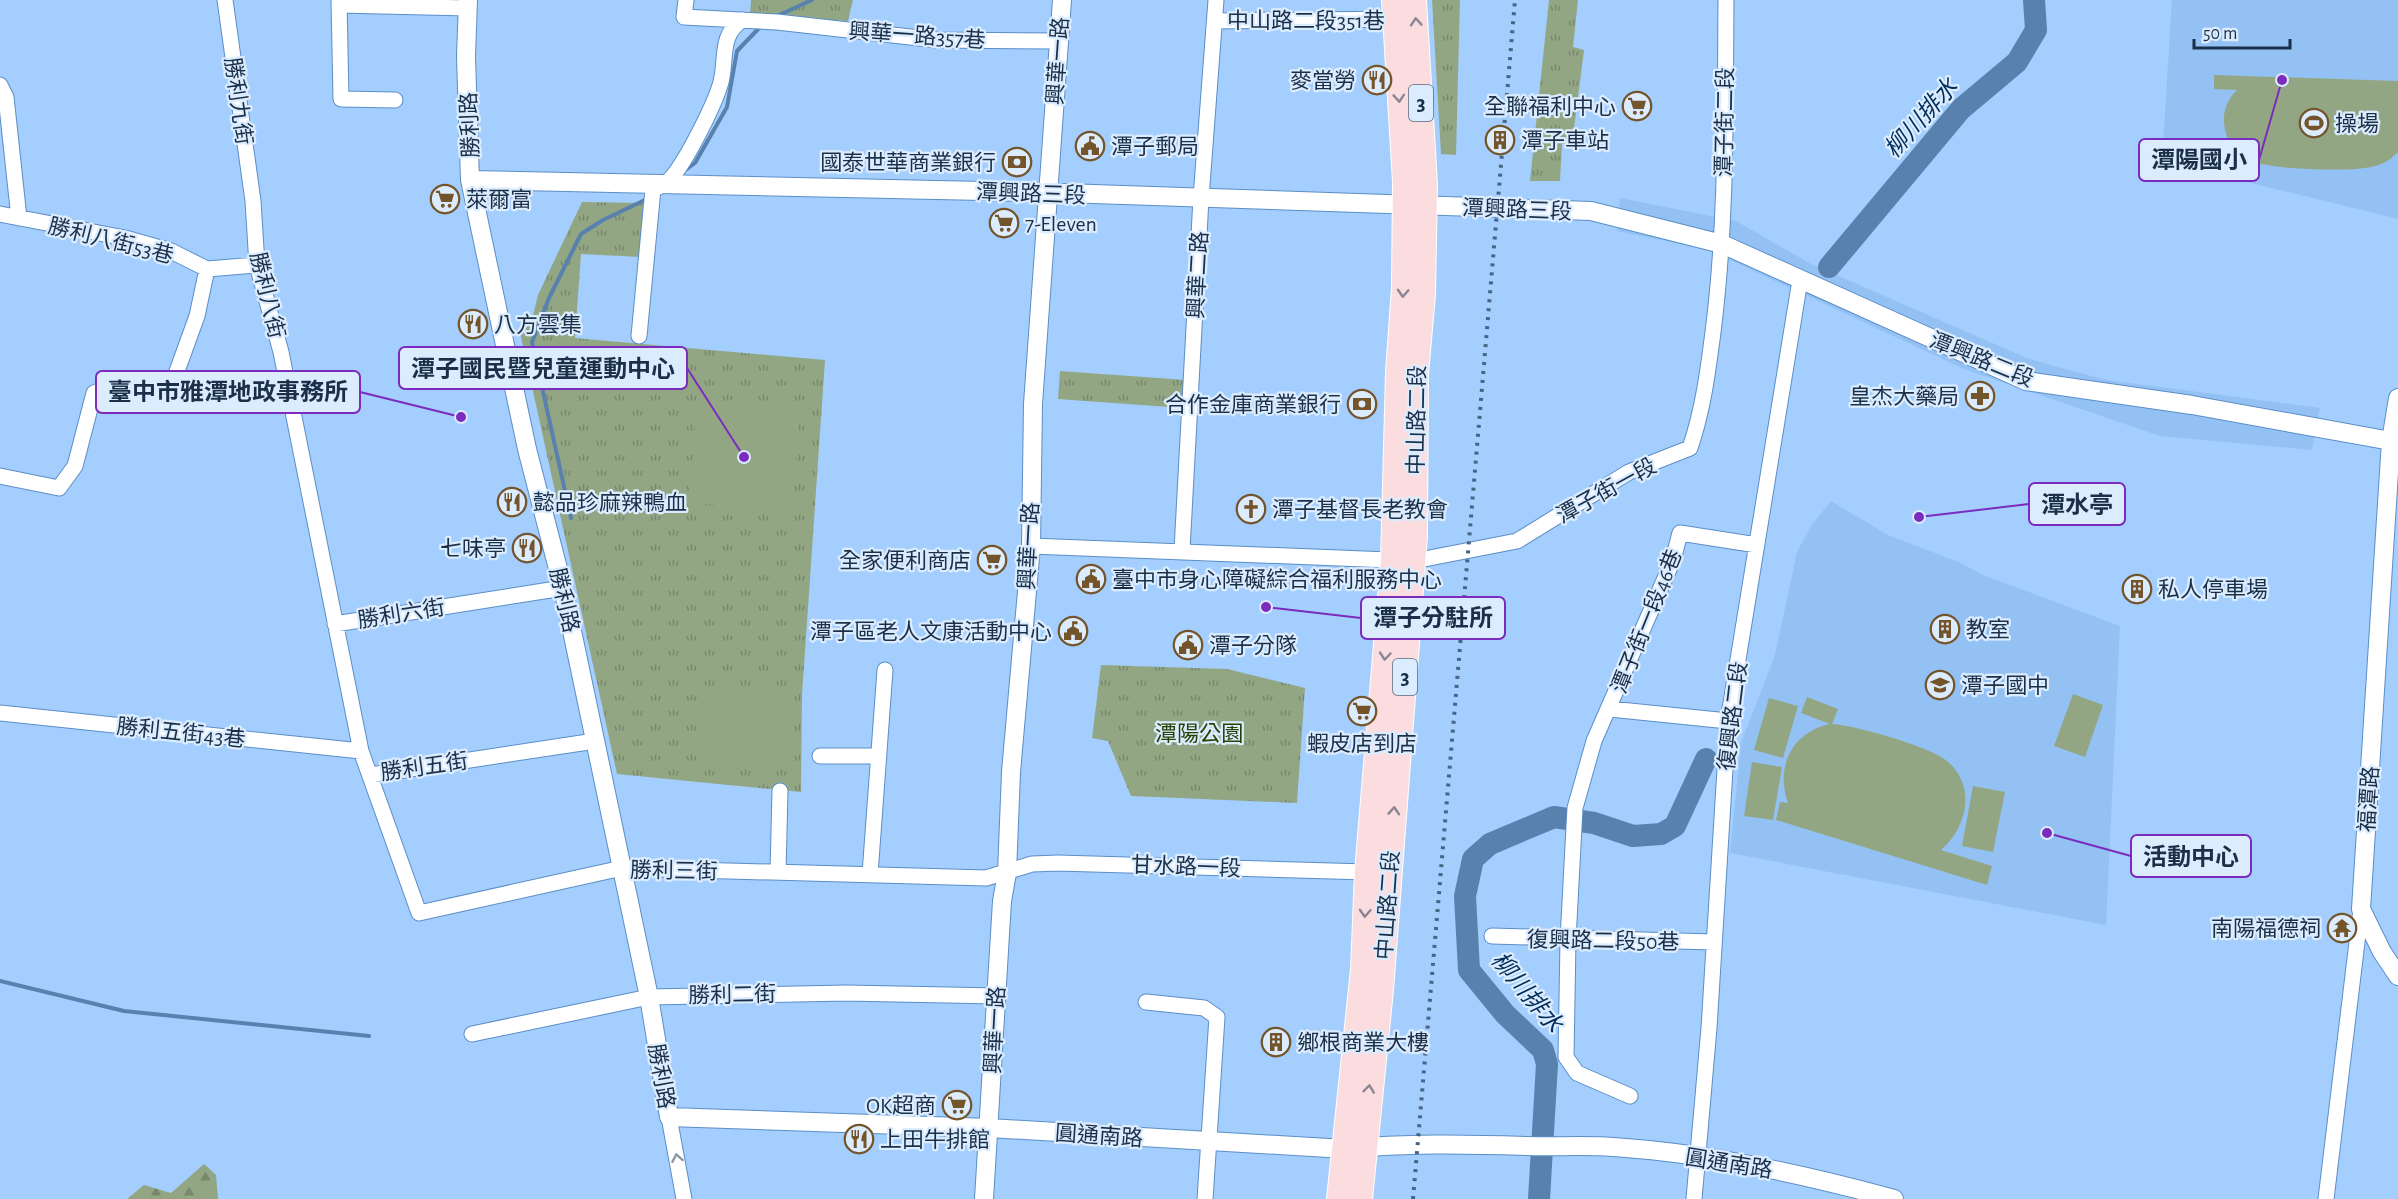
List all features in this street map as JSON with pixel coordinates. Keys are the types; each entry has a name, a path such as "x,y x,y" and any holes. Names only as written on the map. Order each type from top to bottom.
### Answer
{"main road":[{"name":"中山路二段","path":"1339,1199 1366,1121 1381,990 1403,561 1416,374 1414,0"},
{"name":"中山路二段","path":"1395,10 1415,206"},
{"name":"中山路二段","path":"1360,1199 1355,1148 1367,872 1403,561"}],"street":[{"name":"勝利九街","path":"225,0 253,201"},
{"path":"686,0 684,17 742,20"},
{"name":"興華一路","path":"984,1199 1002,901 1007,873 1012,751 1031,546 1032,423 1062,0"},
{"name":"興華二路","path":"1182,550 1201,198 1216,0"},
{"name":"潭子街二段","path":"1722,244 1726,0"},
{"path":"395,100 340,99 339,3 468,4"},
{"name":"勝利路","path":"468,4 466,57 470,180 527,449 563,588 622,868 649,997 684,1199"},
{"name":"中山路二段351巷","path":"1215,21 1395,10"},
{"path":"639,336 662,190 711,110 721,81 726,39 732,27 742,20"},
{"name":"興華一路357巷","path":"742,20 937,40 1059,41"},
{"path":"0,85 6,97 19,218"},
{"name":"潭興路三段","path":"470,180 662,190 1049,193 1591,211"},
{"name":"勝利八街","path":"253,201 257,265 281,352 309,494"},
{"name":"潭興路二段","path":"1591,211 1722,244 2026,381 2199,406 2391,441"},
{"name":"勝利八街53巷","path":"0,214 125,238 171,250 207,268 257,265"},
{"name":"潭子街一段","path":"1403,561 1517,541 1629,472 1690,448 1699,421 1708,372 1722,244"},
{"path":"0,476 59,489 75,466 94,393 106,388 160,402 168,396 197,316 207,268"},
{"name":"復興路二段","path":"1694,1199 1700,1156 1728,721 1800,280"},
{"name":"福潭路","path":"2326,1199 2361,909 2391,441 2398,398"},
{"name":"勝利六街","path":"309,494 335,624 563,588"},
{"name":"潭子街一段46巷","path":"1630,1096 1577,1073 1566,1057 1568,940 1575,808 1594,741 1610,709 1673,560 1680,533 1757,545"},
{"path":"1031,546 1182,550 1403,561"},
{"name":"勝利五街","path":"335,624 362,751 371,775 595,741"},
{"path":"870,874 885,670"},
{"path":"1610,709 1728,721"},
{"name":"勝利五街43巷","path":"0,713 362,751"},
{"path":"820,756 879,756"},
{"name":"勝利三街","path":"371,775 419,913 622,868 987,878 1007,873"},
{"path":"778,872 780,791"},
{"name":"甘水路一段","path":"1007,873 1032,864 1096,863 1367,872"},
{"path":"2361,909 2382,952 2398,976"},
{"name":"復興路二段50巷","path":"1492,936 1568,940 1714,942"},
{"name":"勝利二街","path":"472,1034 649,997 846,993 997,996"},
{"path":"1146,1002 1204,1008 1217,1017 1206,1199"},
{"name":"圓通南路","path":"669,1118 989,1128 1210,1143 1355,1148 1397,1144 1613,1147 1700,1156 1828,1181 1894,1199"}],"shaded area":[{"path":"2172,0 2398,0 2398,219 2162,161"},
{"path":"1620,198 1736,221 1811,264 2029,359 2106,380 2320,408 2312,450 2160,436 1964,369 1709,250 1617,231"},
{"name":"潭子國中","path":"1831,501 1888,535 1961,563 1983,575 2120,626 2106,925 1730,853 1741,743 1775,655 1797,552 1811,526"}],"green space":[{"path":"751,0 853,0 848,21 750,15"},
{"path":"1432,0 1460,0 1456,155 1441,154"},
{"path":"1549,0 1578,0 1573,47 1584,50 1572,144 1562,144 1560,181 1530,181"},
{"path":"2214,75 2398,81 2398,152 2389,160 2360,169 2306,169 2253,162 2236,151 2230,143 2225,128 2225,109 2237,90 2214,89"},
{"path":"582,202 643,203 641,257 581,254 575,338 825,360 802,695 801,792 617,774 520,332 531,324 538,295"},
{"path":"1060,371 1186,380 1183,408 1058,399"},
{"path":"697,403 800,412 792,511 689,503"},
{"name":"潭陽公園","path":"1101,665 1227,669 1305,688 1297,803 1131,796 1108,741 1092,738"},
{"path":"701,692 793,696 790,766 698,762"},
{"path":"2073,694 2103,705 2085,757 2054,746"},
{"path":"1807,697 1838,709 1832,724 1892,738 1926,749 1947,761 1962,782 1965,807 1957,830 1941,850 1992,866 1987,885 1776,820 1780,802 1788,803 1784,777 1790,753 1806,735 1830,724 1801,713"},
{"path":"1769,698 1798,706 1783,758 1754,750"},
{"path":"1752,762 1782,767 1773,820 1744,816"},
{"path":"1973,786 2005,792 1993,852 1962,846"},
{"path":"204,1164 216,1175 218,1199 127,1199 144,1185 171,1193"}],"waterway":[{"path":"775,17 812,0"},
{"name":"柳川排水","path":"1829,267 1961,109 2017,62 2036,30 2034,0"},
{"path":"684,171 695,163 727,107 737,51 761,26"},
{"path":"571,518 532,342 549,298 581,234 603,220 647,199"},
{"name":"柳川排水","path":"1539,1199 1547,1064 1543,1050 1505,1014 1469,970 1465,896 1473,859 1490,844 1554,817 1594,823 1633,836 1661,834 1675,826 1706,759"},
{"path":"0,981 124,1011 369,1036"}],"railway":[{"path":"1413,1199 1515,0"}],"place":[{"name":"麥當勞","path":"1377,80"},
{"name":"潭陽國小","path":"2282,80"},
{"name":"全聯福利中心","path":"1637,106"},
{"name":"操場","path":"2314,123"},
{"name":"潭子車站","path":"1500,140"},
{"name":"潭子郵局","path":"1090,146"},
{"name":"國泰世華商業銀行","path":"1017,162"},
{"name":"萊爾富","path":"445,199"},
{"name":"7-Eleven","path":"1004,223"},
{"name":"八方雲集","path":"473,324"},
{"name":"皇杰大藥局","path":"1980,396"},
{"name":"合作金庫商業銀行","path":"1362,404"},
{"name":"臺中市雅潭地政事務所","path":"461,417"},
{"name":"潭子國民暨兒童運動中心","path":"744,457"},
{"name":"懿品珍麻辣鴨血","path":"512,502"},
{"name":"潭子基督長老教會","path":"1251,509"},
{"name":"潭水亭","path":"1919,517"},
{"name":"七味亭","path":"527,548"},
{"name":"全家便利商店","path":"992,560"},
{"name":"臺中市身心障礙綜合福利服務中心","path":"1091,579"},
{"name":"私人停車場","path":"2137,589"},
{"name":"潭子分駐所","path":"1266,607"},
{"name":"教室","path":"1945,629"},
{"name":"潭子區老人文康活動中心","path":"1073,631"},
{"name":"潭子分隊","path":"1188,645"},
{"name":"潭子國中","path":"1940,685"},
{"name":"蝦皮店到店","path":"1362,711"},
{"name":"活動中心","path":"2047,833"},
{"name":"南陽福德祠","path":"2342,928"},
{"name":"鄉根商業大樓","path":"1276,1042"},
{"name":"OK超商","path":"957,1105"},
{"name":"上田牛排館","path":"859,1139"}]}
